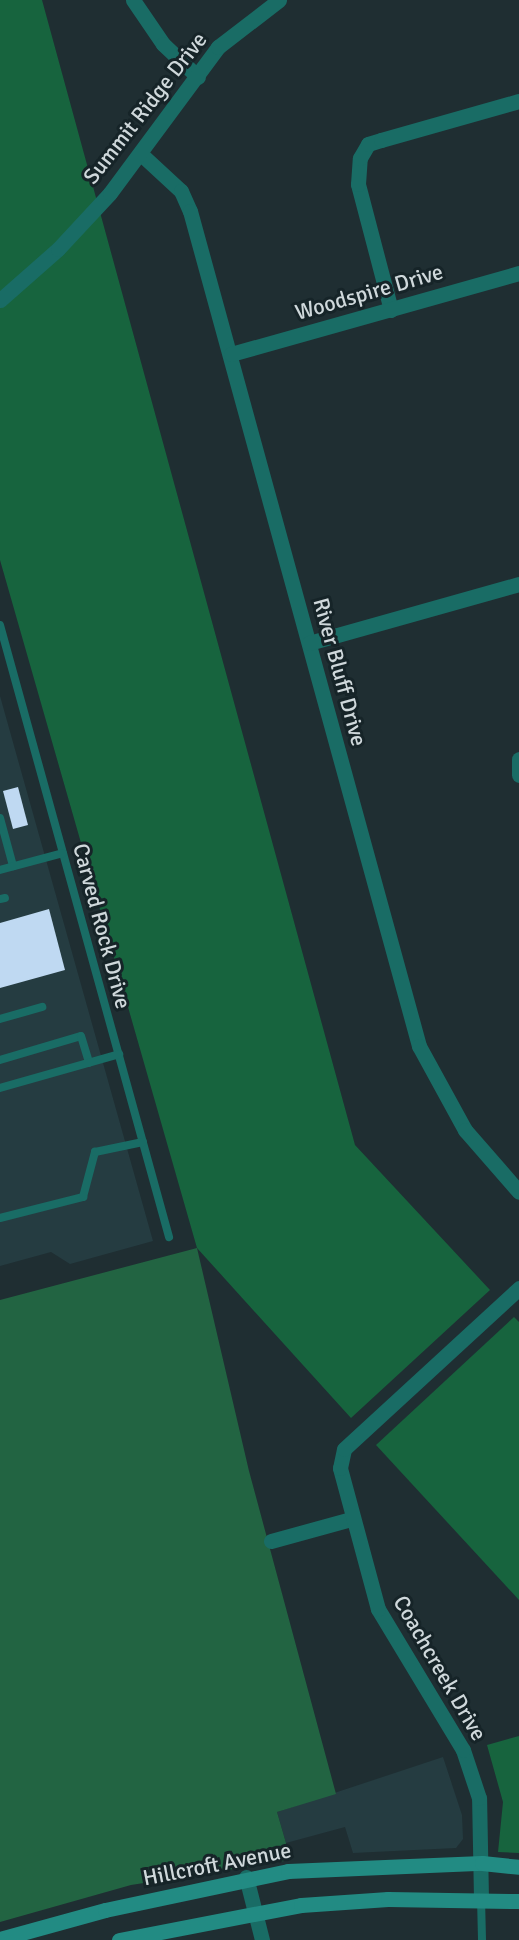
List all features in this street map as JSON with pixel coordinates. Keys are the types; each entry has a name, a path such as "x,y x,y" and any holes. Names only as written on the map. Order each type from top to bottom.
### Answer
{"main road":[{"name":"Hillcroft Avenue","path":"0,1939 246,1877 377,1865 482,1863 519,1867"},
{"path":"119,1940 254,1910 388,1899 481,1898 519,1901"}],"street":[{"path":"133,0 163,44 198,76"},
{"name":"Summit Ridge Drive","path":"0,300 58,249 142,155 218,48 279,0"},
{"path":"391,310 358,184 360,158 368,144 519,101"},
{"name":"River Bluff Drive","path":"142,155 182,191 231,354 419,1046 465,1130 519,1192"},
{"name":"Woodspire Drive","path":"231,354 519,273"},
{"path":"309,643 519,584"},
{"name":"Coachcreek Drive","path":"481,1898 481,1803 463,1750 378,1609 351,1518 340,1468 344,1449 519,1288"},
{"path":"271,1541 351,1518"},
{"path":"246,1877 262,1940"}],"lane":[{"name":"Carved Rock Drive","path":"0,625 169,1237"},
{"path":"0,818 13,866"},
{"path":"0,870 63,853"},
{"path":"0,1019 42,1007"},
{"path":"0,1060 81,1036 89,1063"},
{"path":"0,1088 119,1054"},
{"path":"0,1218 84,1197 95,1152 143,1142"},
{"path":"481,1898 482,1940"}],"shaded area":[{"path":"0,696 153,1241 70,1264 51,1252 0,1266"},
{"path":"443,1757 462,1815 463,1839 456,1848 353,1853 345,1827 286,1843 277,1812"}],"green space":[{"path":"0,0 42,0 355,1145 490,1290 351,1418 197,1248 0,560"},
{"path":"197,1248 249,1471 336,1794 277,1812 286,1843 284,1861 131,1885 0,1922 0,1300"},
{"path":"514,1317 519,1322 519,1600 376,1445"},
{"path":"519,1736 519,1853 498,1852 503,1802 487,1745"}],"building":[{"path":"18,787 28,825 13,829 3,791"},
{"path":"49,909 65,970 0,988 0,923"}]}
